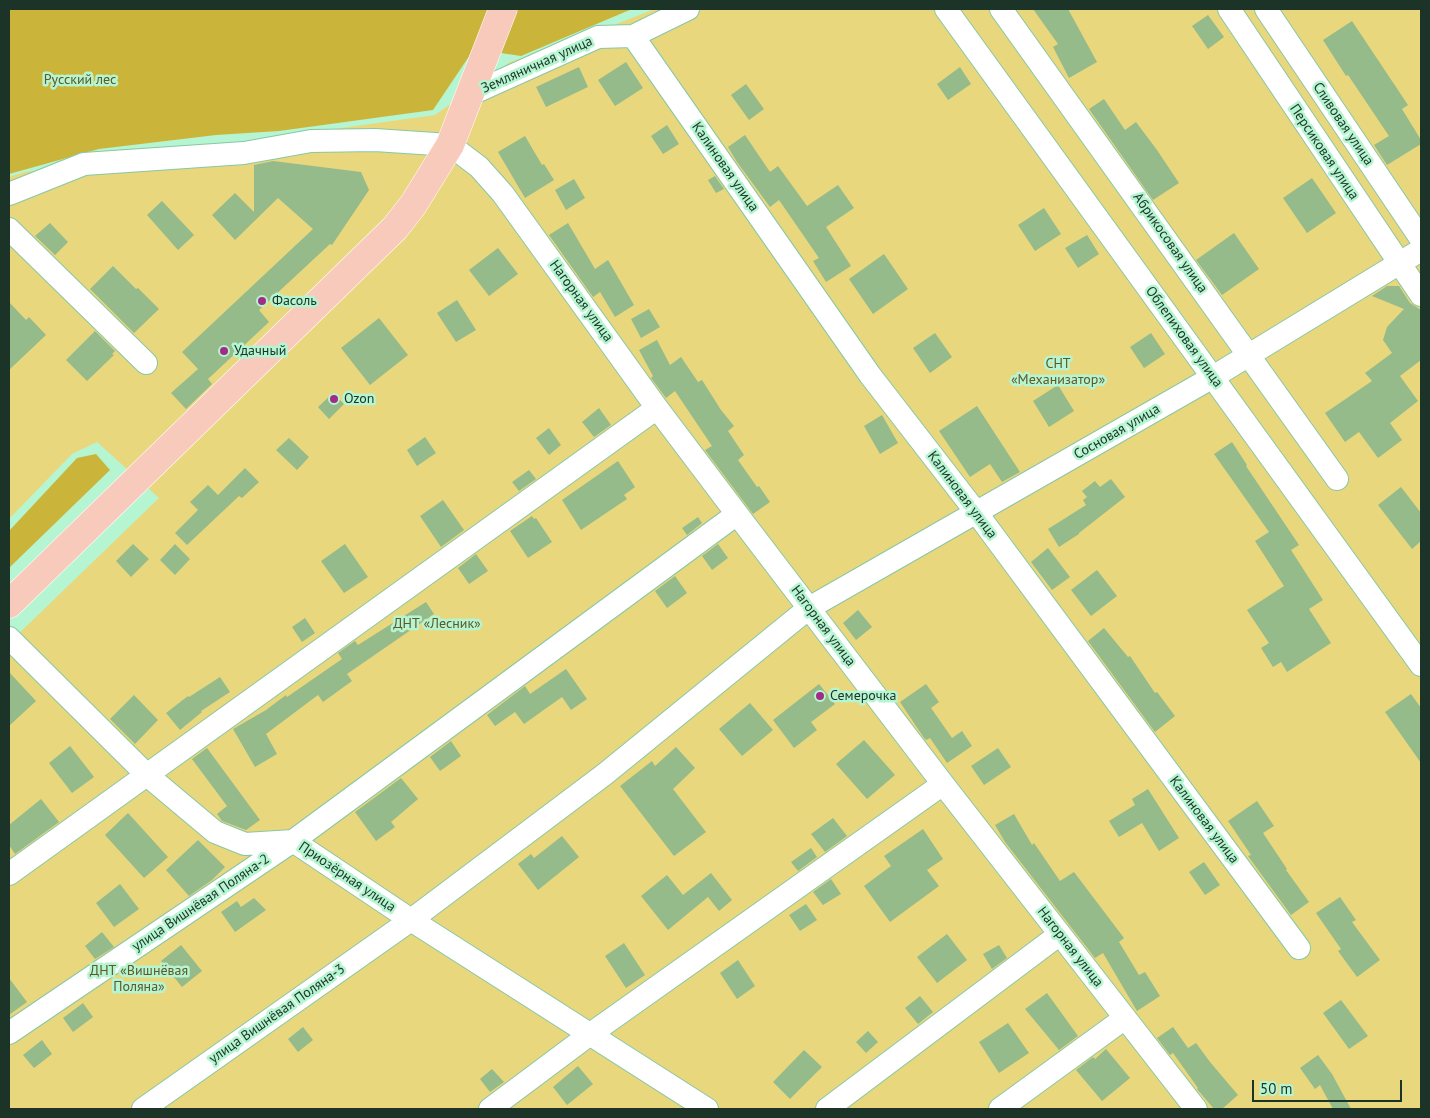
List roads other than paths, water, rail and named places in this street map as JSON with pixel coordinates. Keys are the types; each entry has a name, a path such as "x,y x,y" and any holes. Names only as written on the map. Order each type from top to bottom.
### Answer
{"main road":[{"path":"9,604 395,228 413,205 450,145 503,9"}],"street":[{"name":"Земляничная улица","path":"469,95 598,38 633,36 688,9"},
{"name":"Облепиховая улица","path":"946,9 1421,665"},
{"name":"Абрикосовая улица","path":"1002,9 1337,479"},
{"name":"Персиковая улица","path":"1228,9 1398,264 1421,295"},
{"name":"Сливовая улица","path":"1266,9 1421,239"},
{"name":"Калиновая улица","path":"633,36 870,374 976,512 1299,948"},
{"path":"9,194 84,164 244,153 311,141 375,140 450,145"},
{"name":"Нагорная улица","path":"450,145 479,168 503,194 657,408 737,514 943,784 1196,1109"},
{"path":"9,229 146,363"},
{"name":"Сосновая улица","path":"809,608 1212,377 1421,250"},
{"path":"9,874 657,408"},
{"name":"улица Вишнёвая Поляна-2","path":"9,1033 293,841 737,514"},
{"name":"улица Вишнёвая Поляна-3","path":"143,1109 411,920 606,774 809,608"},
{"name":"Приозёрная улица","path":"9,638 148,775 215,832 245,844 293,841 411,920 706,1109"},
{"path":"490,1109 590,1035 943,784"},
{"path":"827,1109 1060,934"},
{"path":"1000,1109 1125,1018"}],"place":[{"name":"Фасоль","path":"262,301"},
{"name":"Удачный","path":"224,351"},
{"name":"Ozon","path":"334,399"},
{"name":"Семерочка","path":"820,696"}],"park label":[{"name":"Русский лес","path":"80,80"},
{"name":"СНТ «Механизатор»","path":"1058,372"},
{"name":"ДНТ «Лесник»","path":"437,624"},
{"name":"ДНТ «Вишнёвая Поляна»","path":"139,980"}]}
